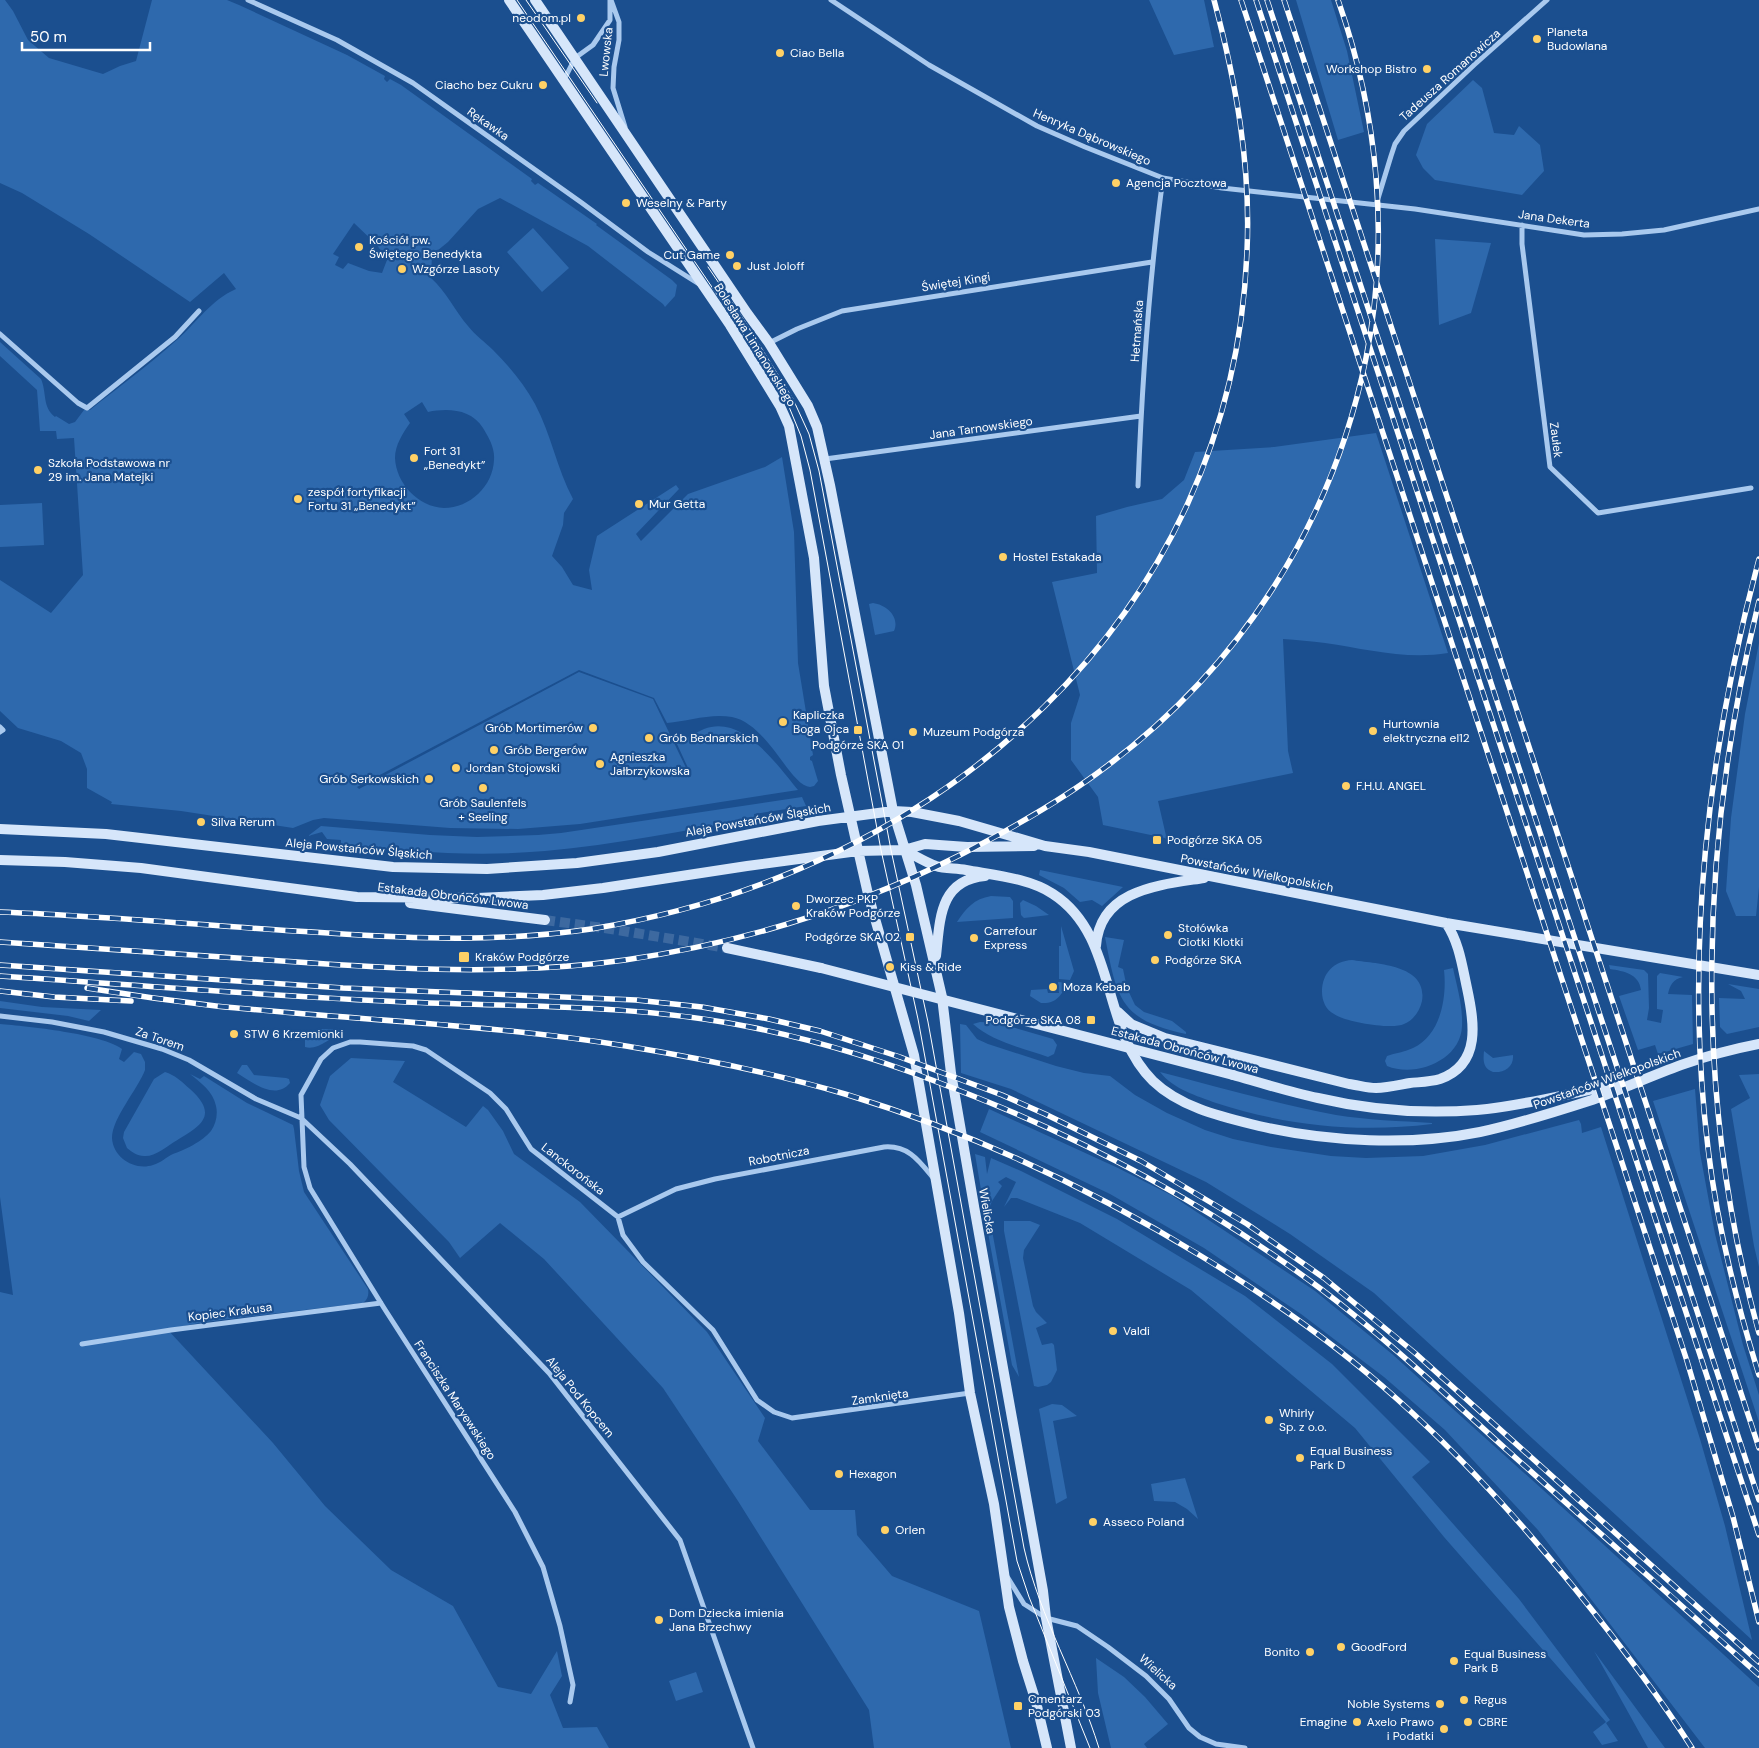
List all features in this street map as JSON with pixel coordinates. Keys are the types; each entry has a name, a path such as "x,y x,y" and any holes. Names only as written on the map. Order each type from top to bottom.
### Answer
{"main road":[{"name":"Bolesława Limanowskiego","path":"509,0 730,325 780,406 788,426 814,558 824,686 850,817"},
{"name":"Bolesława Limanowskiego","path":"535,0 769,343 808,406 817,428 824,459 893,811"},
{"name":"Aleja Powstańców Śląskich","path":"0,829 106,834 393,867 487,869 577,863 658,852 809,822 893,811"},
{"name":"Wielicka","path":"893,811 916,885 942,996 951,1073 969,1178 1043,1591 1046,1618 1071,1748"},
{"name":"Powstańców Wielkopolskich","path":"893,811 912,812 958,821 1045,846 1089,852 1446,923 1759,975"},
{"name":"Wielicka","path":"850,817 914,1055 959,1313 970,1393 994,1504 1008,1606 1036,1702 1047,1748"},
{"name":"Powstańców Wielkopolskich","path":"858,851 904,850 925,844 967,847 1045,846"},
{"name":"Powstańców Wielkopolskich","path":"904,850 936,866 964,869 1028,883 1054,895 1069,906 1082,921 1094,940 1125,1038 1150,1079 1168,1093 1184,1102 1232,1119 1299,1134 1366,1140 1449,1137 1538,1118 1690,1062 1759,1044"},
{"path":"0,860 65,862 141,868 357,897 478,898 543,895 603,888 858,851"},
{"name":"Powstańców Wielkopolskich","path":"935,962 940,919 947,897 967,880 983,876 995,876"},
{"path":"1096,948 1098,930 1102,922 1106,915 1122,900 1150,887 1210,876"},
{"name":"Estakada Obrońców Lwowa","path":"357,897 545,920"},
{"path":"1114,1008 1131,1024 1165,1038 1317,1077 1377,1088 1439,1079 1452,1073 1466,1058 1472,1043 1474,1027 1460,956 1454,936 1446,923"},
{"name":"Estakada Obrońców Lwowa","path":"727,948 821,968 1318,1098 1367,1106 1417,1111 1478,1110 1643,1080"}],"street":[{"name":"Rękawka","path":"248,0 337,40 413,83 648,252 704,287"},
{"name":"Lwowska","path":"564,81 576,58 593,45 610,20 610,0"},
{"name":"Lwowska","path":"610,0 619,22 619,40 612,88 627,135"},
{"name":"Henryka Dąbrowskiego","path":"832,0 929,65 1038,126 1085,148 1163,178 1222,188 1376,205"},
{"name":"Tadeusza Romanowicza","path":"1376,205 1395,144 1404,131 1547,0"},
{"name":"Hetmańska","path":"1138,486 1152,262 1163,178"},
{"name":"Jana Dekerta","path":"1376,205 1415,209 1584,235 1664,230 1759,209"},
{"name":"Zaułek","path":"1522,225 1522,244 1550,467 1598,514 1751,488"},
{"name":"Świętej Kingi","path":"769,343 842,310 1152,262"},
{"path":"0,334 78,404 87,408 175,337 199,311"},
{"name":"Jana Tarnowskiego","path":"824,459 1141,416"},
{"path":"0,727 3,730 0,732"},
{"name":"Za Torem","path":"0,1016 52,1022 104,1032 162,1049 189,1060 267,1105 301,1118"},
{"name":"Lanckorońska","path":"301,1118 302,1092 321,1059 333,1048 344,1043 360,1042 420,1047 432,1053 490,1093 506,1109 531,1149 618,1217"},
{"name":"Franciszka Maryewskiego","path":"301,1118 304,1167 310,1188 380,1303 515,1512 543,1567 560,1626 573,1685 570,1702"},
{"name":"Aleja Pod Kopcem","path":"301,1118 350,1164 549,1372 680,1540 753,1748"},
{"name":"Robotnicza","path":"618,1217 676,1189 715,1179 884,1147 896,1147 909,1152 921,1163 936,1182"},
{"name":"Zamknięta","path":"618,1217 623,1235 643,1262 713,1330 757,1400 774,1412 792,1418 970,1393"},
{"name":"Kopiec Krakusa","path":"82,1344 171,1330 380,1303"},
{"name":"Wielicka","path":"1003,1572 1024,1604 1046,1618 1077,1626 1146,1676 1169,1698 1189,1728 1200,1737 1216,1744 1245,1748"}],"shaded area":[{"path":"0,0 5,0 13,11 28,40 49,58 103,74 136,61 152,0 227,0 347,55 385,76 384,79 387,82 390,79 401,85 532,179 531,181 535,185 538,183 597,224 677,285 675,296 665,307 588,246 500,198 478,209 448,242 432,255 431,278 463,320 505,362 531,397 541,415 567,488 573,499 564,513 563,525 552,556 562,567 573,585 592,590 589,570 597,536 676,485 679,489 636,534 641,541 688,494 765,467 782,457 794,532 798,663 813,755 810,757 810,760 812,761 818,781 814,786 810,787 802,784 794,777 757,731 745,722 732,717 716,716 667,723 654,698 579,670 357,787 359,789 579,672 653,699 688,772 677,744 704,729 718,726 732,729 758,744 798,790 580,824 518,829 450,828 324,818 293,828 181,811 111,804 112,802 87,788 87,769 81,753 61,741 18,728 0,711 0,580 51,613 83,575 74,438 57,439 56,431 40,431 37,390 0,356 0,342 41,379 48,409 55,417 69,424 75,422 84,410 90,410 178,339 219,299 236,289 224,273 190,302 89,234 22,193 0,183","holes":["354,223 377,245 387,260 382,273 369,271 348,263 343,269 335,265 339,257 333,254","422,402 428,412 451,410 472,417 483,428 491,443 494,451 493,470 485,487 471,500 463,504 454,507 434,507 410,492 399,476 395,458 396,448 410,423 404,414"]},
{"path":"1149,0 1204,0 1214,47 1174,55"},
{"path":"1296,0 1331,0 1347,51 1364,132 1338,140"},
{"path":"1473,80 1482,88 1494,133 1514,135 1519,126 1540,145 1544,171 1522,195 1435,180 1423,168 1416,155 1427,124"},
{"path":"533,228 569,268 542,292 507,252"},
{"path":"1435,239 1491,243 1471,313 1439,325"},
{"path":"1376,433 1448,653 1432,655 1401,654 1320,642 1283,639 1288,751 1293,773 1158,801 1167,840 1103,825 1098,797 1071,760 1071,723 1080,695 1052,582 1097,573 1096,516 1162,499 1184,480 1195,452 1274,447"},
{"path":"42,503 44,545 0,547 0,505"},
{"path":"873,603 883,606 894,617 894,631 875,635 869,604"},
{"path":"1759,643 1759,887 1756,916 1736,916 1726,891 1731,818 1745,714"},
{"path":"802,797 806,806 754,814 755,818 624,841 520,853 468,854 392,849 341,844 341,840 327,839 322,832 308,836 321,826 477,837 538,835"},
{"path":"1040,870 1123,887 1102,906 1092,900 1080,902 1064,888 1039,875"},
{"path":"991,896 1010,897 1013,901 1013,918 957,922 971,905 980,899"},
{"path":"1023,900 1049,915 1024,918 1021,915 1020,903"},
{"path":"1061,926 1074,971 1070,980 1059,979"},
{"path":"1105,937 1124,940 1118,967 1123,969 1127,988 1135,1005 1144,1012 1172,1021 1186,1034 1147,1022 1125,1004 1113,976"},
{"path":"1352,960 1398,968 1409,973 1417,980 1422,989 1422,1001 1414,1017 1398,1026 1379,1026 1348,1020 1331,1012 1325,1005 1322,995 1324,979 1330,969 1340,963"},
{"path":"1609,965 1644,970 1648,974 1649,1008 1647,1020 1661,1023 1663,1010 1657,1009 1657,976 1660,973 1683,977 1672,983 1668,994 1692,995 1693,1044 1658,1054 1655,1045 1638,1050 1619,996 1641,990 1640,985 1630,974 1610,969"},
{"path":"1453,968 1462,1011 1460,1038 1454,1048 1445,1057 1423,1068 1411,1070 1387,1066 1385,1061 1387,1056 1413,1048 1430,1034 1436,1025 1443,1003 1444,970"},
{"path":"1058,982 1068,983 1061,995 1051,1002 1041,1003 1030,996 1031,990 1047,989 1048,993 1059,993"},
{"path":"1728,984 1759,989 1759,1027 1727,1034 1720,1027 1719,998 1745,999 1741,991"},
{"path":"0,1001 42,1007 101,1010 89,1021 68,1016 0,1008"},
{"path":"980,1022 998,1023 1053,1039 1057,1045 1054,1054 1048,1057 999,1040 973,1024"},
{"path":"0,1024 64,1032 99,1039 122,1049 119,1059 124,1062 134,1052 141,1054 145,1062 145,1070 116,1122 112,1138 116,1152 132,1164 146,1166 156,1164 170,1155 193,1145 211,1131 217,1116 217,1109 212,1096 206,1088 190,1074 200,1079 204,1076 247,1103 293,1125 299,1171 304,1192 368,1289 367,1298 363,1303 205,1322 167,1329 273,1443 325,1506 391,1570 453,1606 498,1687 531,1694 557,1651 562,1676 550,1695 563,1728 597,1727 609,1748 0,1748 0,1292 13,1295 0,1197"},
{"path":"960,1024 966,1025 977,1039 988,1044 1056,1066 1084,1073 1110,1076 1135,1095 1167,1113 1205,1130 1233,1139 1271,1147 1331,1156 1366,1158 1423,1156 1485,1145 1579,1120 1582,1133 1601,1127 1700,1439 1725,1526 1752,1640 1374,1293 1290,1234 1206,1182 1011,1089 961,1073"},
{"path":"322,1029 343,1030 342,1034 315,1047 305,1047 305,1036"},
{"path":"1484,1051 1493,1058 1513,1055 1512,1063 1504,1070 1493,1072 1484,1064"},
{"path":"351,1058 405,1061 393,1082 466,1127 483,1106 488,1110 503,1131 514,1154 580,1202 707,1332 765,1418 758,1441 810,1510 855,1510 857,1535 892,1576 979,1611 1011,1748 874,1748 869,1710 738,1501 663,1388 544,1259 500,1223 460,1258 449,1242 329,1120 320,1105 330,1076"},
{"path":"242,1065 247,1065 254,1075 286,1078 289,1079 290,1083 278,1090 271,1090 256,1085 237,1073"},
{"path":"165,1072 175,1077 199,1098 204,1106 203,1120 192,1131 164,1149 148,1156 139,1155 127,1148 123,1138 124,1132 154,1079"},
{"path":"1160,1072 1314,1111 1372,1119 1432,1124 1405,1127 1350,1127 1296,1122 1269,1117 1242,1111 1193,1095 1172,1083"},
{"path":"1759,1074 1759,1267 1731,1109 1750,1098 1739,1075"},
{"path":"1695,1089 1700,1153 1715,1234 1743,1345 1759,1395 1759,1422 1653,1101"},
{"path":"989,1109 1118,1168 1171,1195 1315,1291 1392,1354 1759,1687 1759,1748 1705,1748 1538,1530 1445,1430 1384,1377 1301,1314 1204,1248 1110,1194 980,1132"},
{"path":"975,1154 985,1157 987,1174 991,1158 1117,1219 1245,1296 1332,1364 1430,1462 1412,1477 1519,1599 1610,1720 1606,1723 1618,1741 1602,1745 1593,1732 1606,1722 1444,1537 1355,1428 1191,1290 1080,1223 1017,1198 1011,1198 1004,1207 1016,1182 1006,1177 998,1182 1002,1186 989,1209 983,1202"},
{"path":"1004,1221 1030,1221 1040,1225 1024,1250 1023,1258 1033,1306 1047,1323 1036,1328 1042,1345 1052,1343 1054,1345 1057,1370 1051,1382 1047,1385 1034,1386 1004,1231"},
{"path":"991,1225 1019,1377 1012,1365 987,1227"},
{"path":"1052,1404 1062,1405 1077,1416 1053,1421 1067,1498 1056,1504 1039,1409"},
{"path":"1185,1478 1198,1519 1187,1509 1175,1502 1154,1501 1151,1484"},
{"path":"1594,1651 1665,1748 1648,1748"},
{"path":"1096,1658 1124,1677 1145,1697 1168,1724 1144,1744 1147,1748 1111,1748 1098,1693"},
{"path":"696,1672 703,1692 676,1701 669,1681"}],"tunnel":[{"path":"545,920 727,948"}],"tram line":[{"path":"517,0 735,321 787,402 801,436 810,470 881,850 918,1019 1017,1561 1029,1597 1090,1748"},
{"path":"526,0 597,103"},
{"path":"708,267 742,317 793,399 809,434 819,471 891,850 928,1022 1024,1548 1049,1624 1081,1698 1099,1748"}],"railway":[{"path":"0,912 287,931 427,938 492,938 591,929 719,899 838,851 948,787 1044,707 1125,612 1188,504 1229,383 1247,251 1247,187 1235,93 1214,0"},
{"path":"1241,0 1687,1361 1733,1517 1759,1622"},
{"path":"1256,0 1759,1535"},
{"path":"1267,0 1759,1500"},
{"path":"1284,0 1759,1448"},
{"path":"0,942 325,964 453,970 539,968 625,960 712,944 754,933 797,921 880,891 920,874 998,835 1054,803 1090,779 1155,726 1199,683 1239,636 1274,586 1305,533 1330,477 1351,419 1366,358 1373,313 1378,222 1376,177 1363,87 1352,43 1338,0"},
{"path":"1759,559 1741,631 1714,777 1705,851 1700,926 1699,1000 1701,1074 1712,1177 1728,1263 1759,1375"},
{"path":"1759,601 1739,692 1725,783 1715,875 1712,967 1714,1060 1722,1152 1737,1243 1759,1333"},
{"path":"0,965 343,988 636,1000 702,1007 769,1019 820,1031 900,1057 1002,1095 1141,1161 1247,1224 1324,1278 1415,1353 1759,1662"},
{"path":"0,976 304,997 622,1010 665,1014 750,1027 803,1039 881,1062 958,1090 1054,1131 1146,1177 1236,1230 1321,1289 1416,1368 1759,1675"},
{"path":"87,988 216,1006 524,1032 626,1046 681,1056 818,1086 892,1109 983,1144 1073,1185 1159,1231 1278,1305 1327,1341 1397,1399 1468,1467 1555,1565 1636,1668 1692,1748"},
{"path":"0,991 54,997 131,1001"}],"place":[{"name":"neodom.pl","path":"581,18"},
{"name":"Planeta Budowlana","path":"1537,39"},
{"name":"Ciao Bella","path":"780,53"},
{"name":"Workshop Bistro","path":"1427,69"},
{"name":"Ciacho bez Cukru","path":"543,85"},
{"name":"Agencja Pocztowa","path":"1116,183"},
{"name":"Weselny & Party","path":"626,203"},
{"name":"Kościół pw. Świętego Benedykta","path":"359,247"},
{"name":"Cut Game","path":"730,255"},
{"name":"Just Joloff","path":"737,266"},
{"name":"Wzgórze Lasoty","path":"402,269"},
{"name":"Fort 31 „Benedykt”","path":"414,458"},
{"name":"Szkoła Podstawowa nr 29 im. Jana Matejki","path":"38,470"},
{"name":"zespół fortyfikacji Fortu 31 „Benedykt”","path":"298,499"},
{"name":"Mur Getta","path":"639,504"},
{"name":"Hostel Estakada","path":"1003,557"},
{"name":"Kapliczka Boga Ojca","path":"783,722"},
{"name":"Grób Mortimerów","path":"593,728"},
{"name":"Podgórze SKA 01","path":"858,730"},
{"name":"Hurtownia elektryczna el12","path":"1373,731"},
{"name":"Muzeum Podgórza","path":"913,732"},
{"name":"Grób Bednarskich","path":"649,738"},
{"name":"Grób Bergerów","path":"494,750"},
{"name":"Agnieszka Jałbrzykowska","path":"600,764"},
{"name":"Jordan Stojowski","path":"456,768"},
{"name":"Grób Serkowskich","path":"429,779"},
{"name":"F.H.U. ANGEL","path":"1346,786"},
{"name":"Grób Saulenfels + Seeling","path":"483,788"},
{"name":"Silva Rerum","path":"201,822"},
{"name":"Podgórze SKA 05","path":"1157,840"},
{"name":"Dworzec PKP Kraków Podgórze","path":"796,906"},
{"name":"Stołówka Ciotki Klotki","path":"1168,935"},
{"name":"Podgórze SKA 02","path":"910,937"},
{"name":"Carrefour Express","path":"974,938"},
{"name":"Kraków Podgórze","path":"464,957"},
{"name":"Podgórze SKA","path":"1155,960"},
{"name":"Kiss & Ride","path":"890,967"},
{"name":"Moza Kebab","path":"1053,987"},
{"name":"Podgórze SKA 08","path":"1091,1020"},
{"name":"STW 6 Krzemionki","path":"234,1034"},
{"name":"Valdi","path":"1113,1331"},
{"name":"Whirly Sp. z o.o.","path":"1269,1420"},
{"name":"Equal Business Park D","path":"1300,1458"},
{"name":"Hexagon","path":"839,1474"},
{"name":"Asseco Poland","path":"1093,1522"},
{"name":"Orlen","path":"885,1530"},
{"name":"Dom Dziecka imienia Jana Brzechwy","path":"659,1620"},
{"name":"GoodFord","path":"1341,1647"},
{"name":"Bonito","path":"1310,1652"},
{"name":"Equal Business Park B","path":"1454,1661"},
{"name":"Regus","path":"1464,1700"},
{"name":"Noble Systems","path":"1440,1704"},
{"name":"Cmentarz Podgórski 03","path":"1018,1706"},
{"name":"Emagine","path":"1357,1722"},
{"name":"CBRE","path":"1468,1722"},
{"name":"Axelo Prawo i Podatki","path":"1444,1729"}]}
